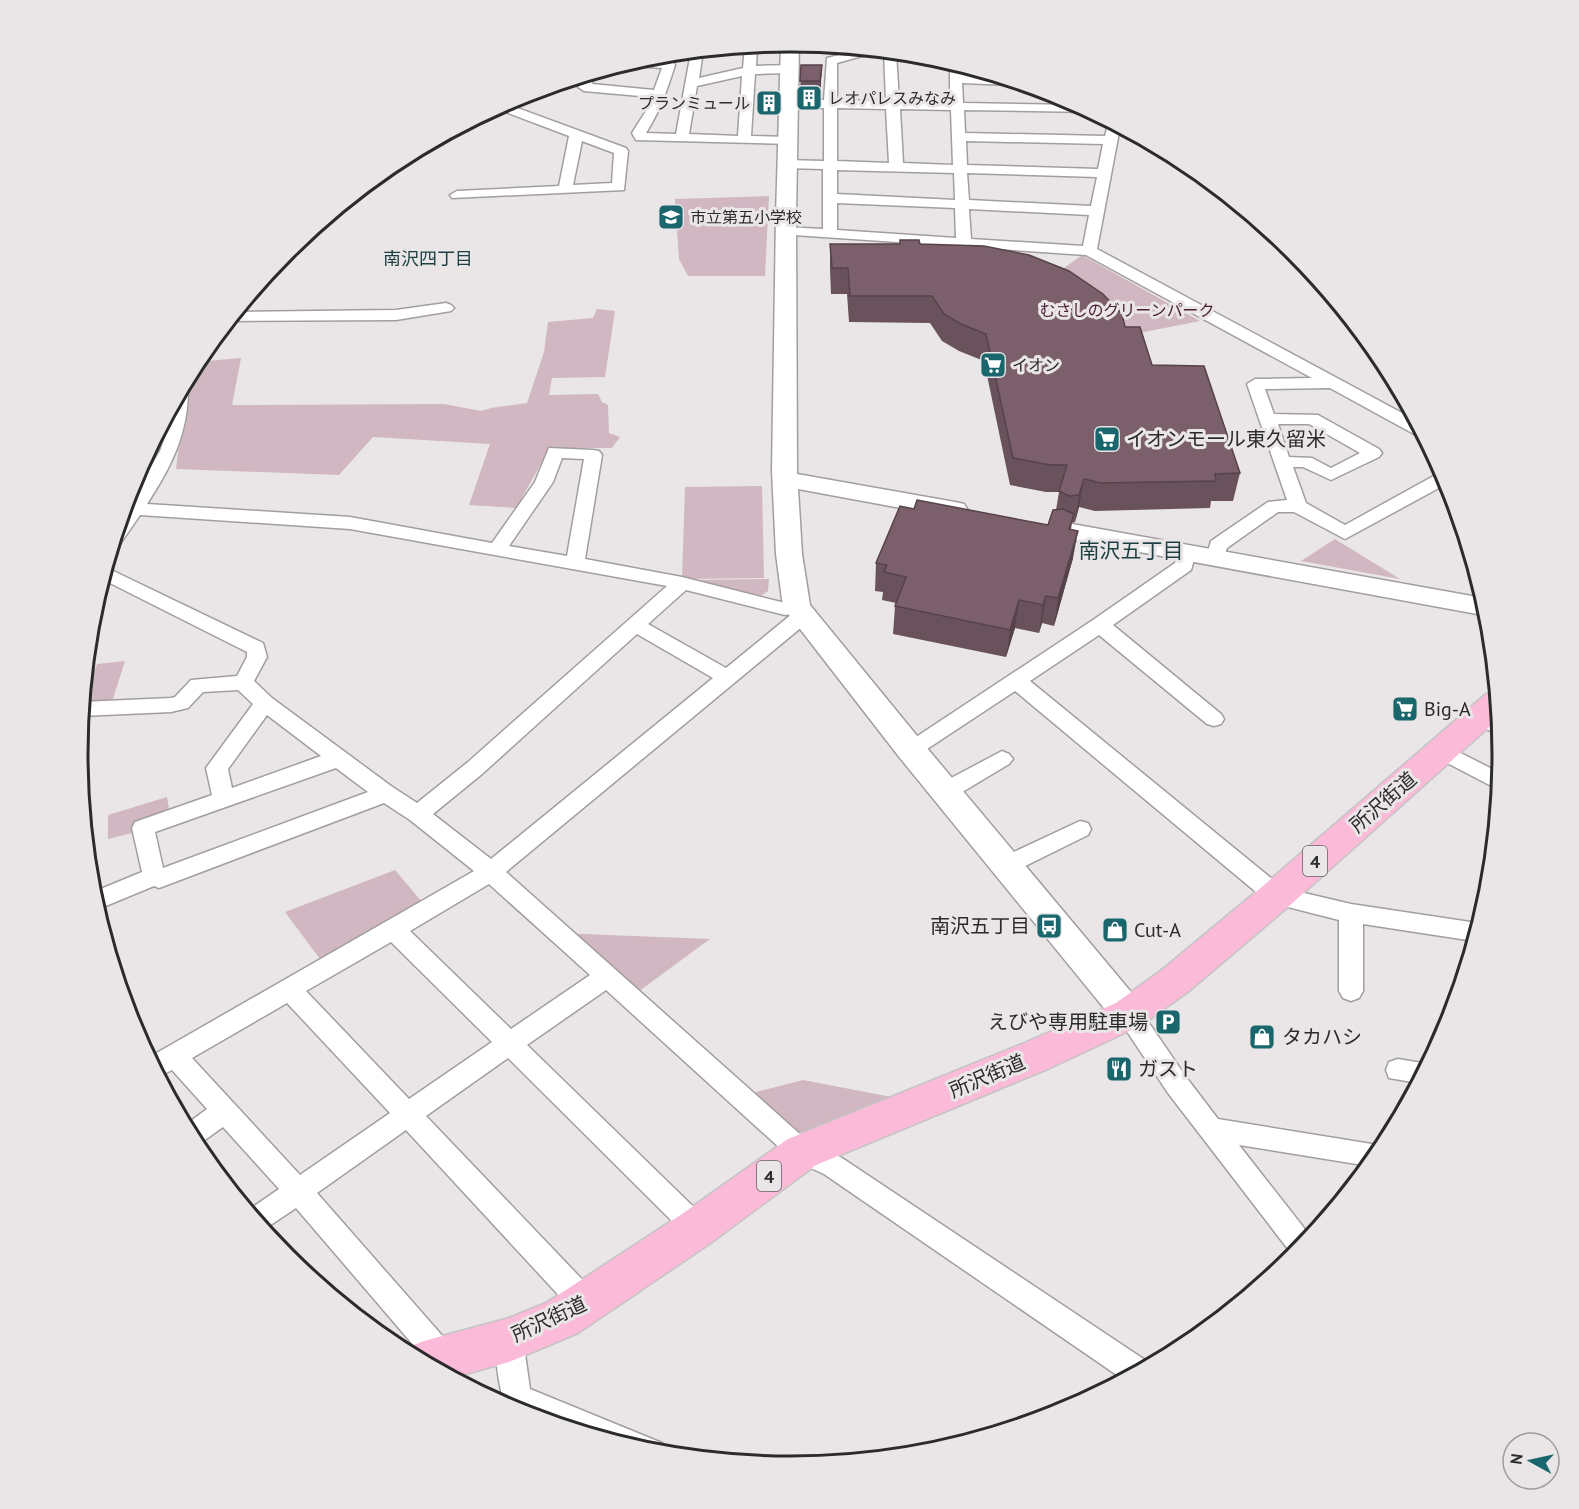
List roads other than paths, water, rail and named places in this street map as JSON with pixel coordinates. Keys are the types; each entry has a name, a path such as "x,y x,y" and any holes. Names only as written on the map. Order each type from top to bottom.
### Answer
{"main road":[{"name":"所沢街道","path":"436,1361 509,1340 562,1318 697,1228 802,1152 1036,1056 1129,1014 1176,980 1276,896 1441,751 1490,717"}],"street":[{"path":"790,52 784,231 785,478 792,585 800,612 1129,1014 1177,1085 1296,1240"},
{"path":"744,140 751,54"},
{"path":"831,234 831,60 850,56"},
{"path":"682,137 696,59"},
{"path":"890,60 896,166"},
{"path":"662,65 669,65 660,94 639,133 641,137 744,140 830,165 1104,173"},
{"path":"692,84 750,70 789,69"},
{"path":"955,72 964,243"},
{"path":"955,80 985,81"},
{"path":"586,83 584,87 660,94"},
{"path":"788,103 1063,108"},
{"path":"457,195 619,188 621,151 511,110"},
{"path":"1089,251 1113,132"},
{"path":"565,190 576,135"},
{"path":"959,137 1111,140"},
{"path":"830,198 1097,211"},
{"path":"784,231 1089,251 1407,422"},
{"path":"241,317 396,315 446,308"},
{"path":"1298,506 1255,384 1331,383"},
{"path":"136,499 153,480 168,457 175,434 178,411"},
{"path":"1267,419 1312,419 1373,453 1331,475 1306,462 1283,462"},
{"path":"165,435 175,434"},
{"path":"498,548 544,482 555,452 593,455 576,563"},
{"path":"785,478 981,515"},
{"path":"144,480 153,480"},
{"path":"1215,558 1218,545 1274,506 1298,506 1345,533 1436,482"},
{"path":"133,507 350,523 682,583 800,612"},
{"path":"1072,532 1475,606"},
{"path":"911,750 1017,681 1184,566 1187,553"},
{"path":"110,576 256,648 257,657 243,683"},
{"path":"417,814 475,768 682,583"},
{"path":"432,1358 298,1191 225,1111 164,1062 491,872 728,678 800,612"},
{"path":"635,625 728,678"},
{"path":"1100,625 1214,719"},
{"path":"1017,681 1276,896 1351,913 1469,931"},
{"path":"89,709 171,705 181,703 198,686 243,683 265,703 386,794 417,814 491,872 802,1152 833,1166 1131,1367"},
{"path":"223,799 217,768 265,703"},
{"path":"1441,751 1491,778"},
{"path":"154,877 143,828 340,758"},
{"path":"946,791 1002,759"},
{"path":"103,898 154,877 159,879 386,794"},
{"path":"1007,865 1080,829"},
{"path":"1351,913 1351,991"},
{"path":"393,929 697,1228"},
{"path":"262,1216 607,976"},
{"path":"289,989 586,1304"},
{"path":"1398,1070 1415,1073"},
{"path":"198,1131 225,1111"},
{"path":"1211,1129 1367,1154"},
{"path":"509,1340 513,1399"}],"place":[{"name":"レオパレスみなみ","path":"809,98"},
{"name":"プランミュール","path":"769,103"},
{"name":"市立第五小学校","path":"671,217"},
{"name":"イオン","path":"993,365"},
{"name":"イオンモール東久留米","path":"1107,439"},
{"name":"Big-A","path":"1405,709"},
{"name":"南沢五丁目","path":"1049,926"},
{"name":"Cut-A","path":"1115,930"},
{"name":"えびや専用駐車場","path":"1168,1022"},
{"name":"タカハシ","path":"1262,1037"},
{"name":"ガスト","path":"1119,1069"}],"district":[{"name":"南沢四丁目","path":"428,258"},
{"name":"南沢五丁目","path":"1131,550"}],"park label":[{"name":"むさしのグリーンパーク","path":"1127,310"}]}
